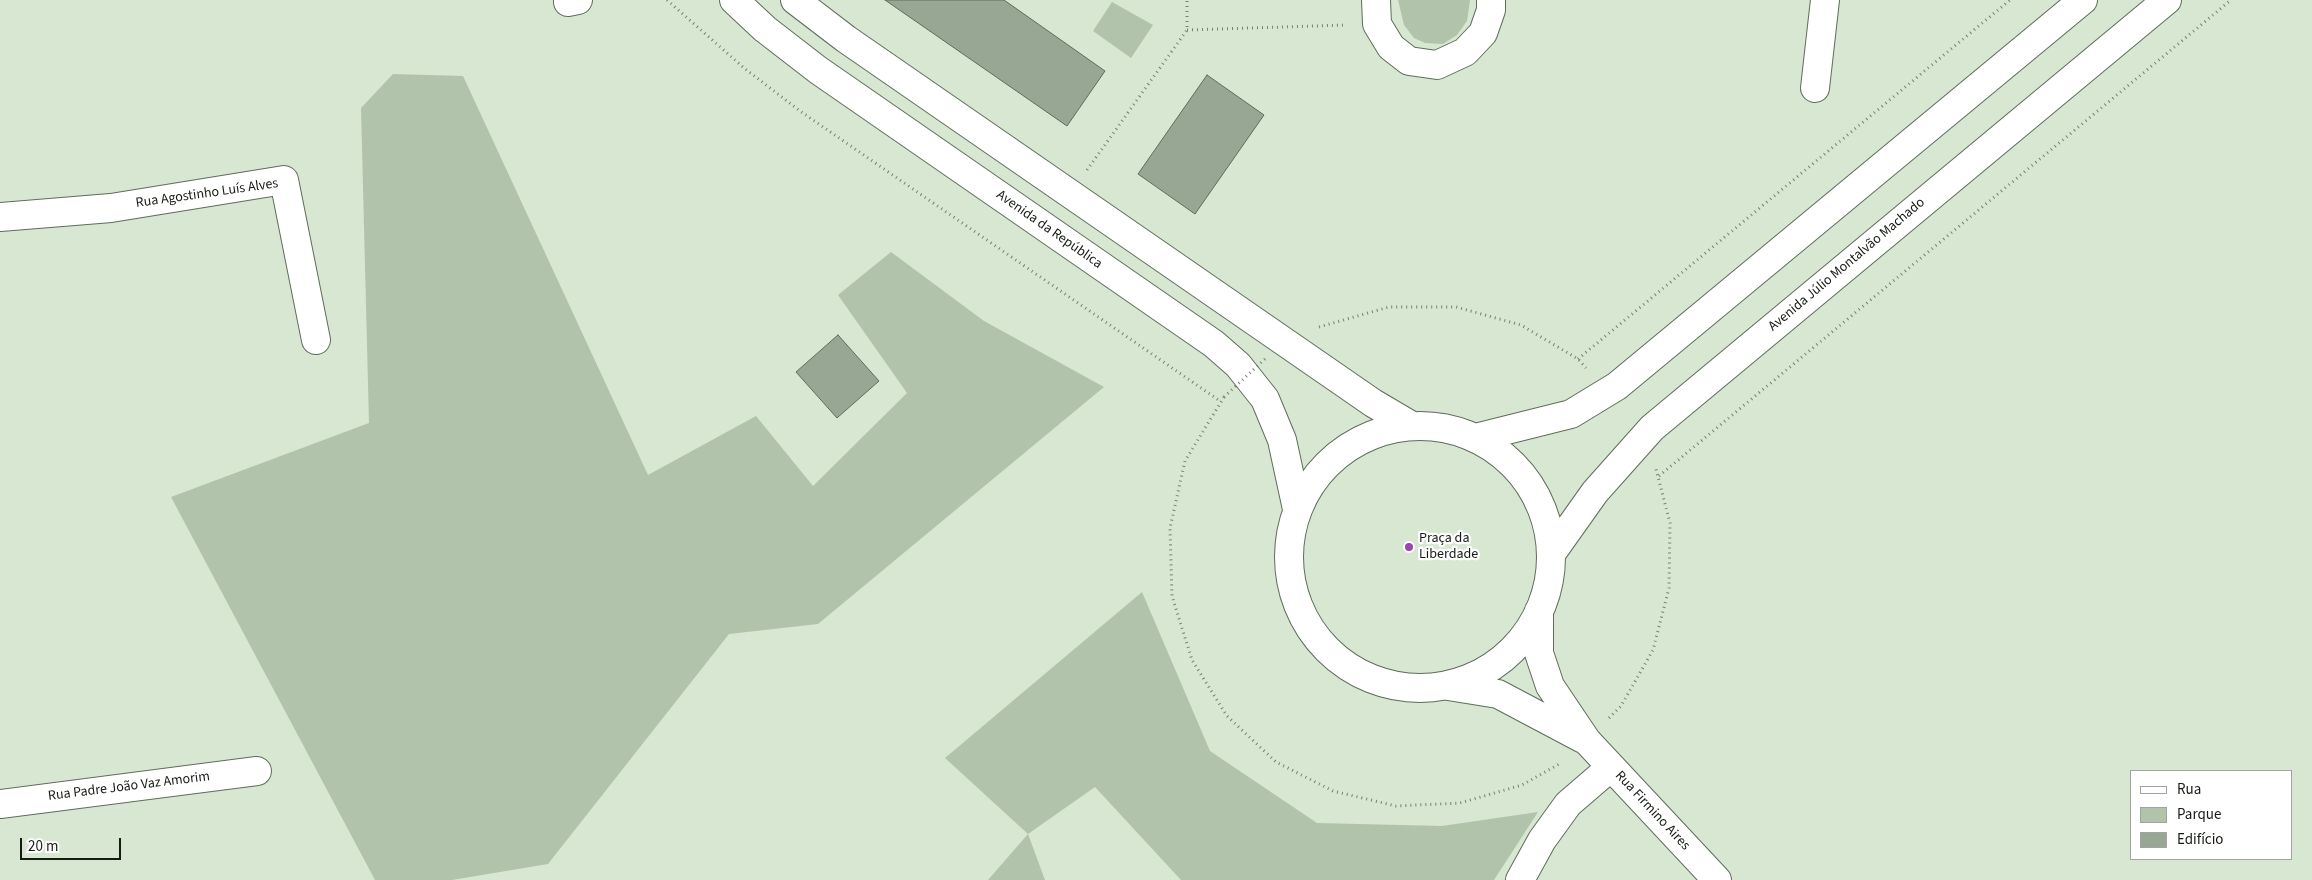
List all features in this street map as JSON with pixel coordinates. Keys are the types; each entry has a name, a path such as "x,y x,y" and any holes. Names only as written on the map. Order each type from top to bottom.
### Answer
{"street":[{"path":"569,0 568,2 578,0"},
{"name":"Avenida da República","path":"734,0 765,29 818,70 1214,344 1238,365 1265,399 1282,440 1297,509"},
{"path":"795,0 846,38 1374,403 1412,426"},
{"path":"1377,12 1391,47 1409,61 1437,65 1465,52 1483,33 1491,10 1491,0"},
{"path":"1815,88 1825,0"},
{"path":"1475,438 1571,414 1617,386 2082,0"},
{"name":"Avenida Júlio Montalvão Machado","path":"1551,554 1595,492 1652,428 2167,0"},
{"name":"Rua Agostinho Luís Alves","path":"0,217 111,208 284,180 316,340"},
{"path":"1447,686 1485,671 1517,645 1539,611 1548,583 1551,554 1546,518 1530,485 1506,458 1475,438 1444,428 1412,426 1375,433 1342,451 1316,476 1297,509 1288,548 1292,588 1307,626 1333,657 1368,678 1407,688 1447,686 1498,694 1587,741"},
{"path":"1539,611 1539,653 1550,686 1587,741"},
{"name":"Rua Firmino Aires","path":"1587,741 1717,880"},
{"path":"1520,880 1542,840 1568,804 1611,766"},
{"name":"Rua Padre João Vaz Amorim","path":"0,804 258,771"}],"path":[{"path":"667,0 690,23 800,111 1220,401"},
{"path":"1070,193 1188,30 1187,0"},
{"path":"1578,359 2010,0"},
{"path":"1659,476 2231,0"},
{"path":"1188,30 1377,12"},
{"path":"1266,358 1220,401 1185,461 1170,528 1172,596 1192,660 1227,716 1276,762 1333,791 1396,806 1460,803 1522,785 1560,763 1587,741 1621,706"}],"green space":[{"path":"1398,0 1470,0 1467,21 1457,35 1443,44 1425,43 1414,38 1404,25"},
{"path":"1112,2 1153,25 1131,58 1093,31"},
{"path":"393,74 463,76 648,475 756,416 813,486 907,393 838,295 891,252 984,321 1104,387 818,624 729,634 548,864 452,880 375,880 171,497 369,423 361,108"},
{"path":"1142,592 1210,751 1317,823 1442,826 1538,812 1494,880 1181,880 1095,787 1028,834 945,758"},
{"path":"1028,834 1045,880 988,880"}],"building":[{"path":"885,0 1004,0 1105,71 1067,126"},
{"path":"1207,75 1264,115 1195,214 1138,174"},
{"path":"838,335 879,381 837,418 796,372"}],"place":[{"name":"Praça da Liberdade","path":"1409,547"}]}
